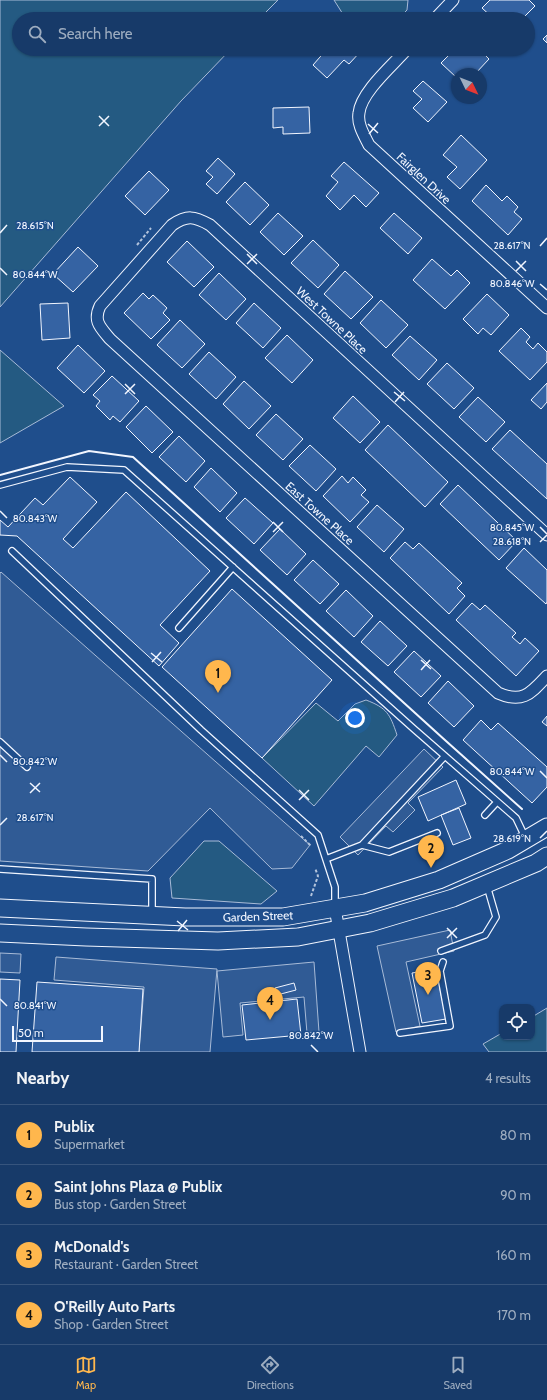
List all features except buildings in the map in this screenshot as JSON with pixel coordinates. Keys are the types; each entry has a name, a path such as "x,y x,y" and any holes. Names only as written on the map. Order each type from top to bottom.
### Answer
{"main road":[{"name":"Garden Street","path":"6,909 185,917 283,917 365,903 439,880 508,850 547,827"},
{"name":"Garden Street","path":"0,933 218,941 298,937 370,923 453,898 546,858"}],"street":[{"path":"442,12 453,0"},
{"name":"Fairglen Drive","path":"401,56 365,96 358,113 360,129 369,145 547,308"},
{"name":"West Towne Place","path":"100,306 172,225 181,219 191,218 200,220 216,231 547,535"},
{"name":"East Towne Place","path":"100,306 96,314 99,326 110,339 498,693 506,697 518,698 526,696 547,676"},
{"path":"335,908 360,1052"}],"lane":[{"path":"0,485 67,467 124,470 516,818 526,839"},
{"path":"12,551 201,730 318,835 335,887 335,908"},
{"path":"179,628 233,567"},
{"path":"0,742 27,767"},
{"path":"326,859 362,845 445,756"},
{"path":"484,815 497,802"},
{"path":"362,845 388,852 436,834"},
{"path":"0,869 152,879 152,916"},
{"path":"441,951 485,935 496,917 487,884"},
{"path":"400,1033 450,1026 440,971 443,962"}],"path":[{"path":"301,836 310,845 310,847"},
{"path":"311,896 318,876 315,868"}],"shaded area":[{"path":"0,0 278,0 266,12 12,12 12,56 224,56 181,101 0,307"},
{"path":"334,0 408,0 407,10 405,12 342,12"},
{"path":"0,350 64,406 0,443"},
{"path":"1,572 310,845 292,868 272,869 210,808 148,871 0,861"},
{"path":"366,700 379,706 387,713 397,735 379,757 366,746 314,806 262,758 316,703 338,721 355,704"},
{"path":"424,749 443,767 408,803 415,810 393,832 386,826 358,855 340,837"},
{"path":"204,841 219,841 277,891 261,904 172,898 170,878"},
{"path":"450,930 454,951 406,962 420,1026 396,1032 377,946"},
{"path":"0,953 21,954 20,973 0,972"},
{"path":"56,957 217,969 210,1052 139,1052 144,987 54,980"},
{"path":"314,962 319,1032 307,1033 304,997 240,1003 243,1035 223,1037 217,971"},
{"path":"547,1008 547,1052 489,1052 483,1044 499,1035 499,1040 535,1040 535,1015"}],"wall":[{"path":"0,475 89,451 133,457 522,809"}],"place":[{"name":"Publix","path":"218,693"},
{"name":"Saint Johns Plaza @ Publix","path":"431,868"},
{"name":"McDonald's","path":"428,995"},
{"name":"O'Reilly Auto Parts","path":"270,1020"}]}
